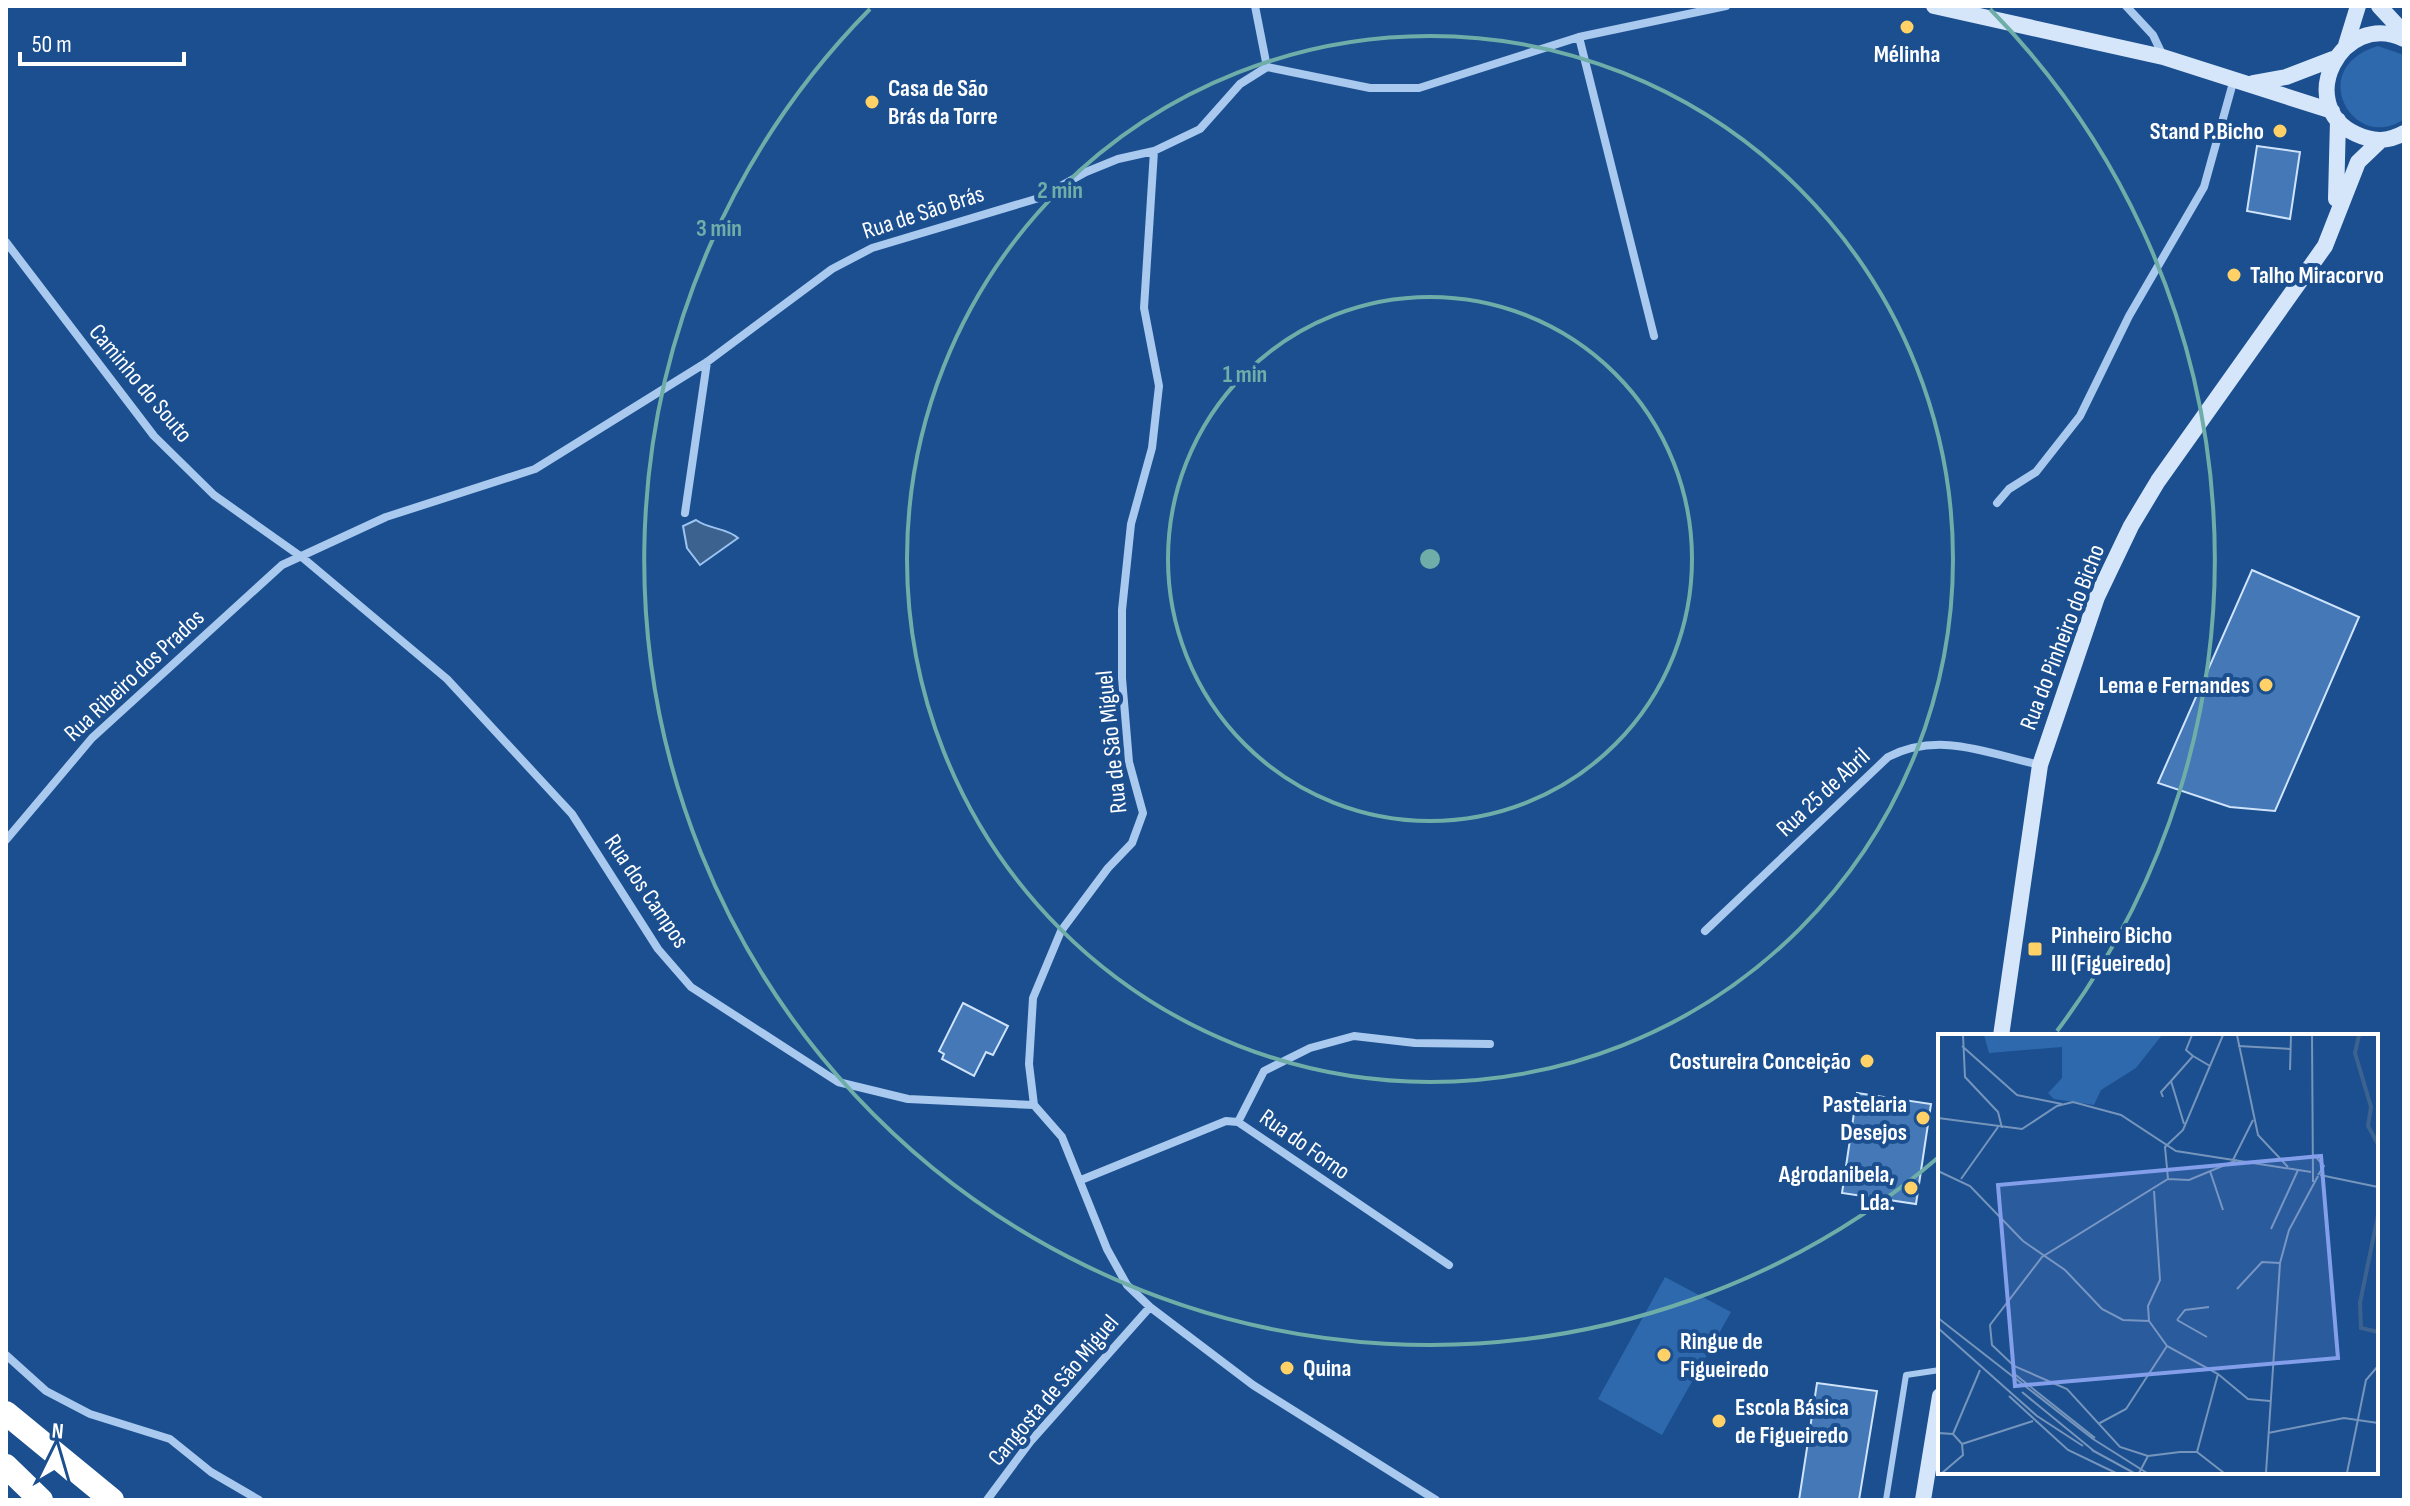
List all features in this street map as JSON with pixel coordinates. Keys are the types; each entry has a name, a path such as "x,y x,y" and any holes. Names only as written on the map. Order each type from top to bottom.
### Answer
{"highway":[{"path":"6,1413 112,1500"},
{"path":"6,1466 41,1500"},
{"path":"76,1472 101,1500"}],"main road":[{"path":"1934,6 2163,57 2335,116 2350,131 2396,138"},
{"path":"2346,45 2358,6"},
{"path":"2379,6 2404,33"},
{"path":"2241,82 2286,77 2333,59 2346,45 2363,36 2382,33 2404,39"},
{"name":"Rua do Pinheiro do Bicho","path":"2333,59 2327,85 2335,116 2334,219"},
{"name":"Rua do Pinheiro do Bicho","path":"2001,1034 2040,765 2097,597 2131,526 2158,481 2325,246 2358,162 2396,138"},
{"path":"1923,1500 1938,1408"}],"street":[{"path":"1255,6 1267,67 1370,88 1419,88 1579,37 1686,18 1726,6"},
{"path":"2126,6 2153,35 2163,57"},
{"path":"1579,37 1654,336"},
{"name":"Rua de São Brás","path":"303,558 386,517 535,469 707,362 832,269 872,248 1039,198 1096,167 1154,151 1200,129 1240,84 1267,67"},
{"path":"1997,503 2009,489 2036,472 2080,416 2129,316 2204,187 2241,82"},
{"name":"Rua de São Miguel","path":"1034,1105 1029,1064 1033,998 1061,931 1108,868 1132,843 1143,813 1129,762 1122,678 1122,610 1131,524 1152,448 1159,386 1144,308 1154,151"},
{"name":"Caminho do Souto","path":"6,242 154,436 214,495 303,558"},
{"path":"685,513 707,362"},
{"name":"Rua dos Campos","path":"303,558 447,679 572,814 658,949 691,987 838,1082 908,1099 1034,1105"},
{"name":"Rua Ribeiro dos Prados","path":"6,840 92,738 255,587 282,565 303,558"},
{"name":"Rua 25 de Abril","path":"1705,931 1888,757 1911,746 1942,743 2040,765"},
{"path":"1238,1122 1264,1071 1310,1048 1354,1036 1415,1043 1490,1044"},
{"path":"1034,1105 1062,1137 1107,1249 1127,1285 1150,1307 1253,1385 1436,1500"},
{"name":"Rua do Forno","path":"1081,1180 1226,1121 1238,1122 1449,1265"},
{"name":"Cangosta de São Miguel","path":"987,1500 1030,1442 1150,1307"},
{"path":"6,1355 46,1391 90,1414 170,1439 211,1472 259,1500"}],"lane":[{"path":"1886,1500 1906,1375 1938,1370"}],"shaded area":[{"path":"2378,46 2404,55 2404,119 2385,127 2368,125 2354,117 2344,104 2341,88 2344,72 2356,57"},
{"path":"696,520 738,538 700,565 687,548 683,526"},
{"name":"Ringue de Figueiredo","path":"1665,1277 1731,1312 1662,1435 1598,1399"}],"building":[{"path":"2257,146 2300,152 2290,219 2247,211"},
{"name":"Lema e Fernandes","path":"2252,570 2359,617 2275,811 2230,807 2158,783"},
{"path":"963,1003 1008,1026 993,1055 986,1052 974,1076 942,1059 944,1054 939,1051"},
{"path":"1857,1093 1931,1104 1916,1204 1842,1193"},
{"path":"1817,1383 1877,1391 1859,1500 1799,1500"}],"place":[{"name":"Mélinha","path":"1907,27"},
{"name":"Casa de São Brás da Torre","path":"872,102"},
{"name":"Stand P.Bicho","path":"2280,131"},
{"name":"Talho Miracorvo","path":"2234,275"},
{"name":"Lema e Fernandes","path":"2266,685"},
{"name":"Pinheiro Bicho III (Figueiredo)","path":"2035,949"},
{"name":"Costureira Conceição","path":"1867,1061"},
{"name":"Pastelaria Desejos","path":"1923,1118"},
{"name":"Agrodanibela, Lda.","path":"1911,1188"},
{"name":"Ringue de Figueiredo","path":"1664,1355"},
{"name":"Quina","path":"1287,1368"},
{"name":"Escola Básica de Figueiredo","path":"1719,1421"}]}
